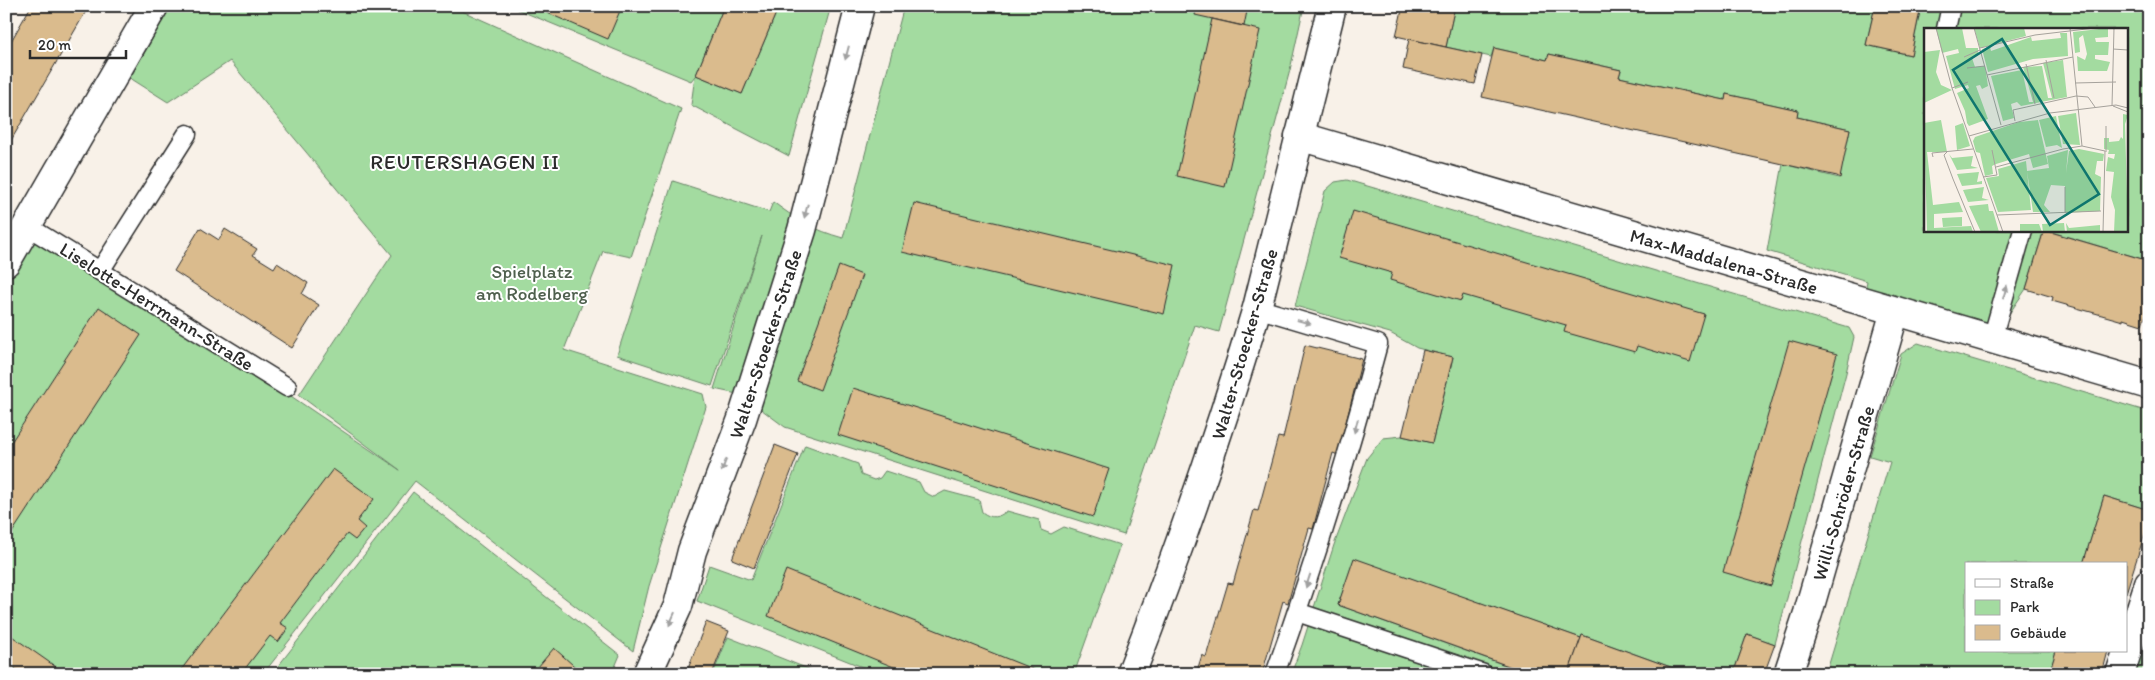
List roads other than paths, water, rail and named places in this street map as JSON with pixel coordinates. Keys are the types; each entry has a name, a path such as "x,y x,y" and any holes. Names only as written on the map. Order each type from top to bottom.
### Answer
{"street":[{"path":"6,262 154,6"},
{"name":"Walter-Stoecker-Straße","path":"647,674 678,606 692,551 742,419 802,230 860,6"},
{"name":"Walter-Stoecker-Straße","path":"1131,674 1176,556 1220,432 1257,308 1332,6"},
{"name":"Max-Maddalena-Straße","path":"1299,136 2149,385"},
{"name":"Willi-Schröder-Straße","path":"1788,674 1808,613 1895,311"},
{"path":"2128,649 2149,583"},
{"path":"2120,674 2127,652"}],"lane":[{"path":"1946,28 1951,6"},
{"path":"100,271 187,134"},
{"name":"Liselotte-Herrmann-Straße","path":"27,226 287,387"},
{"path":"1992,339 2023,231"},
{"path":"1257,308 1378,344 1347,458 1298,612 1275,674"},
{"path":"1298,612 1484,674"}],"district":[{"name":"REUTERSHAGEN II","path":"465,162"}],"park label":[{"name":"Spielplatz am Rodelberg","path":"532,282"}]}
